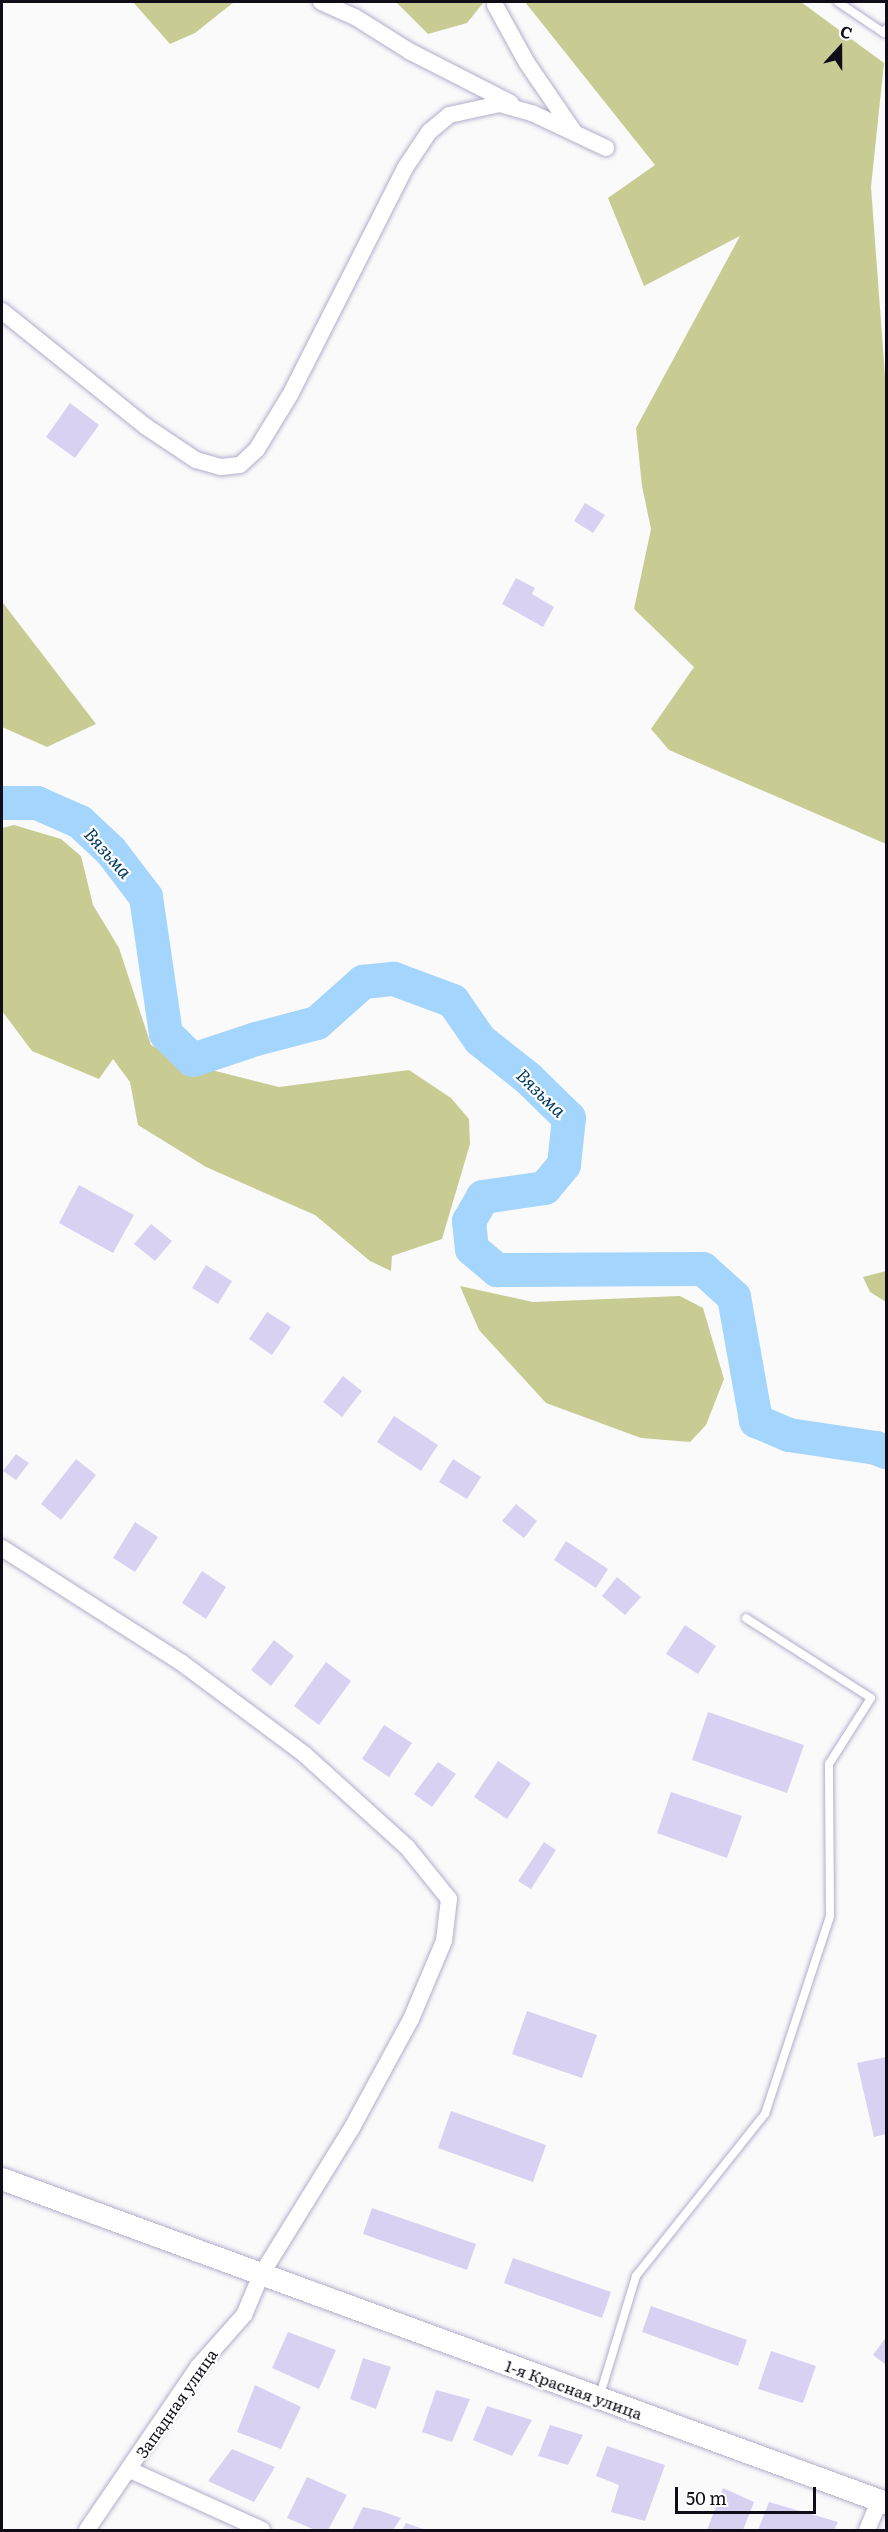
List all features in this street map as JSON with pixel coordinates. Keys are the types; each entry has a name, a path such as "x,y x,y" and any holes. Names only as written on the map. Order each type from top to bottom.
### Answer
{"main road":[{"name":"1-я Красная улица","path":"2,2179 883,2501"}],"street":[{"path":"321,2 355,17 437,66 606,148"},
{"path":"495,5 527,63 575,133"},
{"path":"2,311 145,426 196,460 221,467 240,465 257,449 290,395 405,168 429,132 449,115 472,108 500,104 532,113"},
{"name":"Западная улица","path":"2,1548 182,1663 304,1754 407,1847 449,1899 444,1941 411,2019 353,2126 261,2275 244,2314 198,2367 87,2530"},
{"path":"129,2470 262,2530"},
{"path":"867,2530 883,2501"}],"lane":[{"path":"838,2 886,32"},
{"path":"599,2398 636,2276 765,2114 830,1916 829,1764 871,1698 746,1618"}],"green space":[{"path":"133,2 234,2 195,33 170,44"},
{"path":"396,2 484,2 467,23 428,34"},
{"path":"525,2 801,2 884,63 871,187 886,389 886,844 669,750 651,729 694,667 634,609 651,529 642,486 636,428 740,236 644,286 608,198 655,165"},
{"path":"2,603 96,724 47,747 2,727"},
{"path":"14,825 61,839 81,856 93,905 119,948 151,1045 196,1066 279,1087 409,1070 451,1098 469,1119 470,1144 442,1239 392,1256 391,1271 370,1261 315,1215 206,1167 138,1125 130,1082 113,1059 99,1079 32,1051 2,1011 2,828"},
{"path":"886,1271 886,1302 870,1292 863,1277"},
{"path":"460,1286 533,1302 680,1296 703,1308 724,1379 706,1425 690,1442 641,1438 546,1403 479,1330"}],"building":[{"path":"70,403 99,425 75,458 46,437"},
{"path":"585,503 605,515 593,533 574,521"},
{"path":"516,578 535,588 532,594 554,607 543,627 502,604"},
{"path":"79,1185 134,1215 113,1253 59,1223"},
{"path":"151,1224 172,1241 155,1261 134,1244"},
{"path":"206,1265 232,1281 218,1304 192,1288"},
{"path":"267,1312 291,1327 272,1355 249,1339"},
{"path":"343,1376 362,1391 342,1417 323,1402"},
{"path":"394,1416 438,1445 421,1471 377,1442"},
{"path":"16,1454 29,1463 16,1480 3,1471"},
{"path":"76,1459 96,1475 61,1520 41,1504"},
{"path":"453,1459 481,1477 467,1499 439,1482"},
{"path":"516,1504 537,1521 524,1538 502,1521"},
{"path":"135,1522 158,1537 135,1572 113,1558"},
{"path":"566,1541 608,1569 596,1588 554,1560"},
{"path":"202,1571 226,1587 206,1619 182,1603"},
{"path":"617,1577 641,1597 625,1615 602,1596"},
{"path":"685,1625 716,1646 698,1674 666,1654"},
{"path":"274,1640 294,1656 271,1686 251,1670"},
{"path":"326,1662 351,1681 319,1725 294,1706"},
{"path":"708,1712 804,1745 787,1793 692,1760"},
{"path":"384,1725 412,1743 389,1777 362,1759"},
{"path":"498,1761 531,1783 507,1819 474,1797"},
{"path":"438,1762 456,1774 432,1807 414,1794"},
{"path":"671,1792 742,1816 727,1858 657,1833"},
{"path":"544,1842 556,1850 531,1889 518,1881"},
{"path":"527,2011 597,2035 582,2078 512,2054"},
{"path":"886,2057 886,2134 874,2137 857,2063"},
{"path":"451,2111 546,2145 533,2182 438,2148"},
{"path":"372,2208 476,2244 467,2270 363,2234"},
{"path":"513,2258 611,2292 602,2318 504,2283"},
{"path":"651,2306 747,2340 738,2366 642,2332"},
{"path":"288,2332 336,2350 319,2389 272,2368"},
{"path":"886,2337 886,2365 873,2355"},
{"path":"771,2351 816,2366 803,2403 758,2389"},
{"path":"363,2358 391,2367 376,2409 350,2399"},
{"path":"255,2385 301,2407 281,2449 237,2432"},
{"path":"436,2390 470,2399 452,2442 422,2432"},
{"path":"487,2406 532,2420 512,2456 473,2440"},
{"path":"550,2425 583,2435 568,2465 538,2456"},
{"path":"607,2446 665,2465 645,2521 611,2512 619,2485 596,2476"},
{"path":"232,2449 275,2467 254,2502 208,2481"},
{"path":"307,2477 347,2495 328,2530 315,2530 287,2518"},
{"path":"723,2488 754,2502 743,2530 707,2530"},
{"path":"769,2502 838,2522 834,2530 758,2530"},
{"path":"363,2507 401,2518 393,2530 352,2530"},
{"path":"406,2523 426,2530 402,2530"}],"waterway":[{"name":"Вязьма","path":"2,803 37,803 80,822 111,851 146,897 166,1034 193,1060 256,1039 317,1023 363,982 394,979 453,1001 480,1040 528,1078 569,1118 564,1165 545,1188 483,1197 469,1221 472,1249 497,1270 703,1269 734,1297 756,1421 789,1435 876,1448 886,1452"}]}
